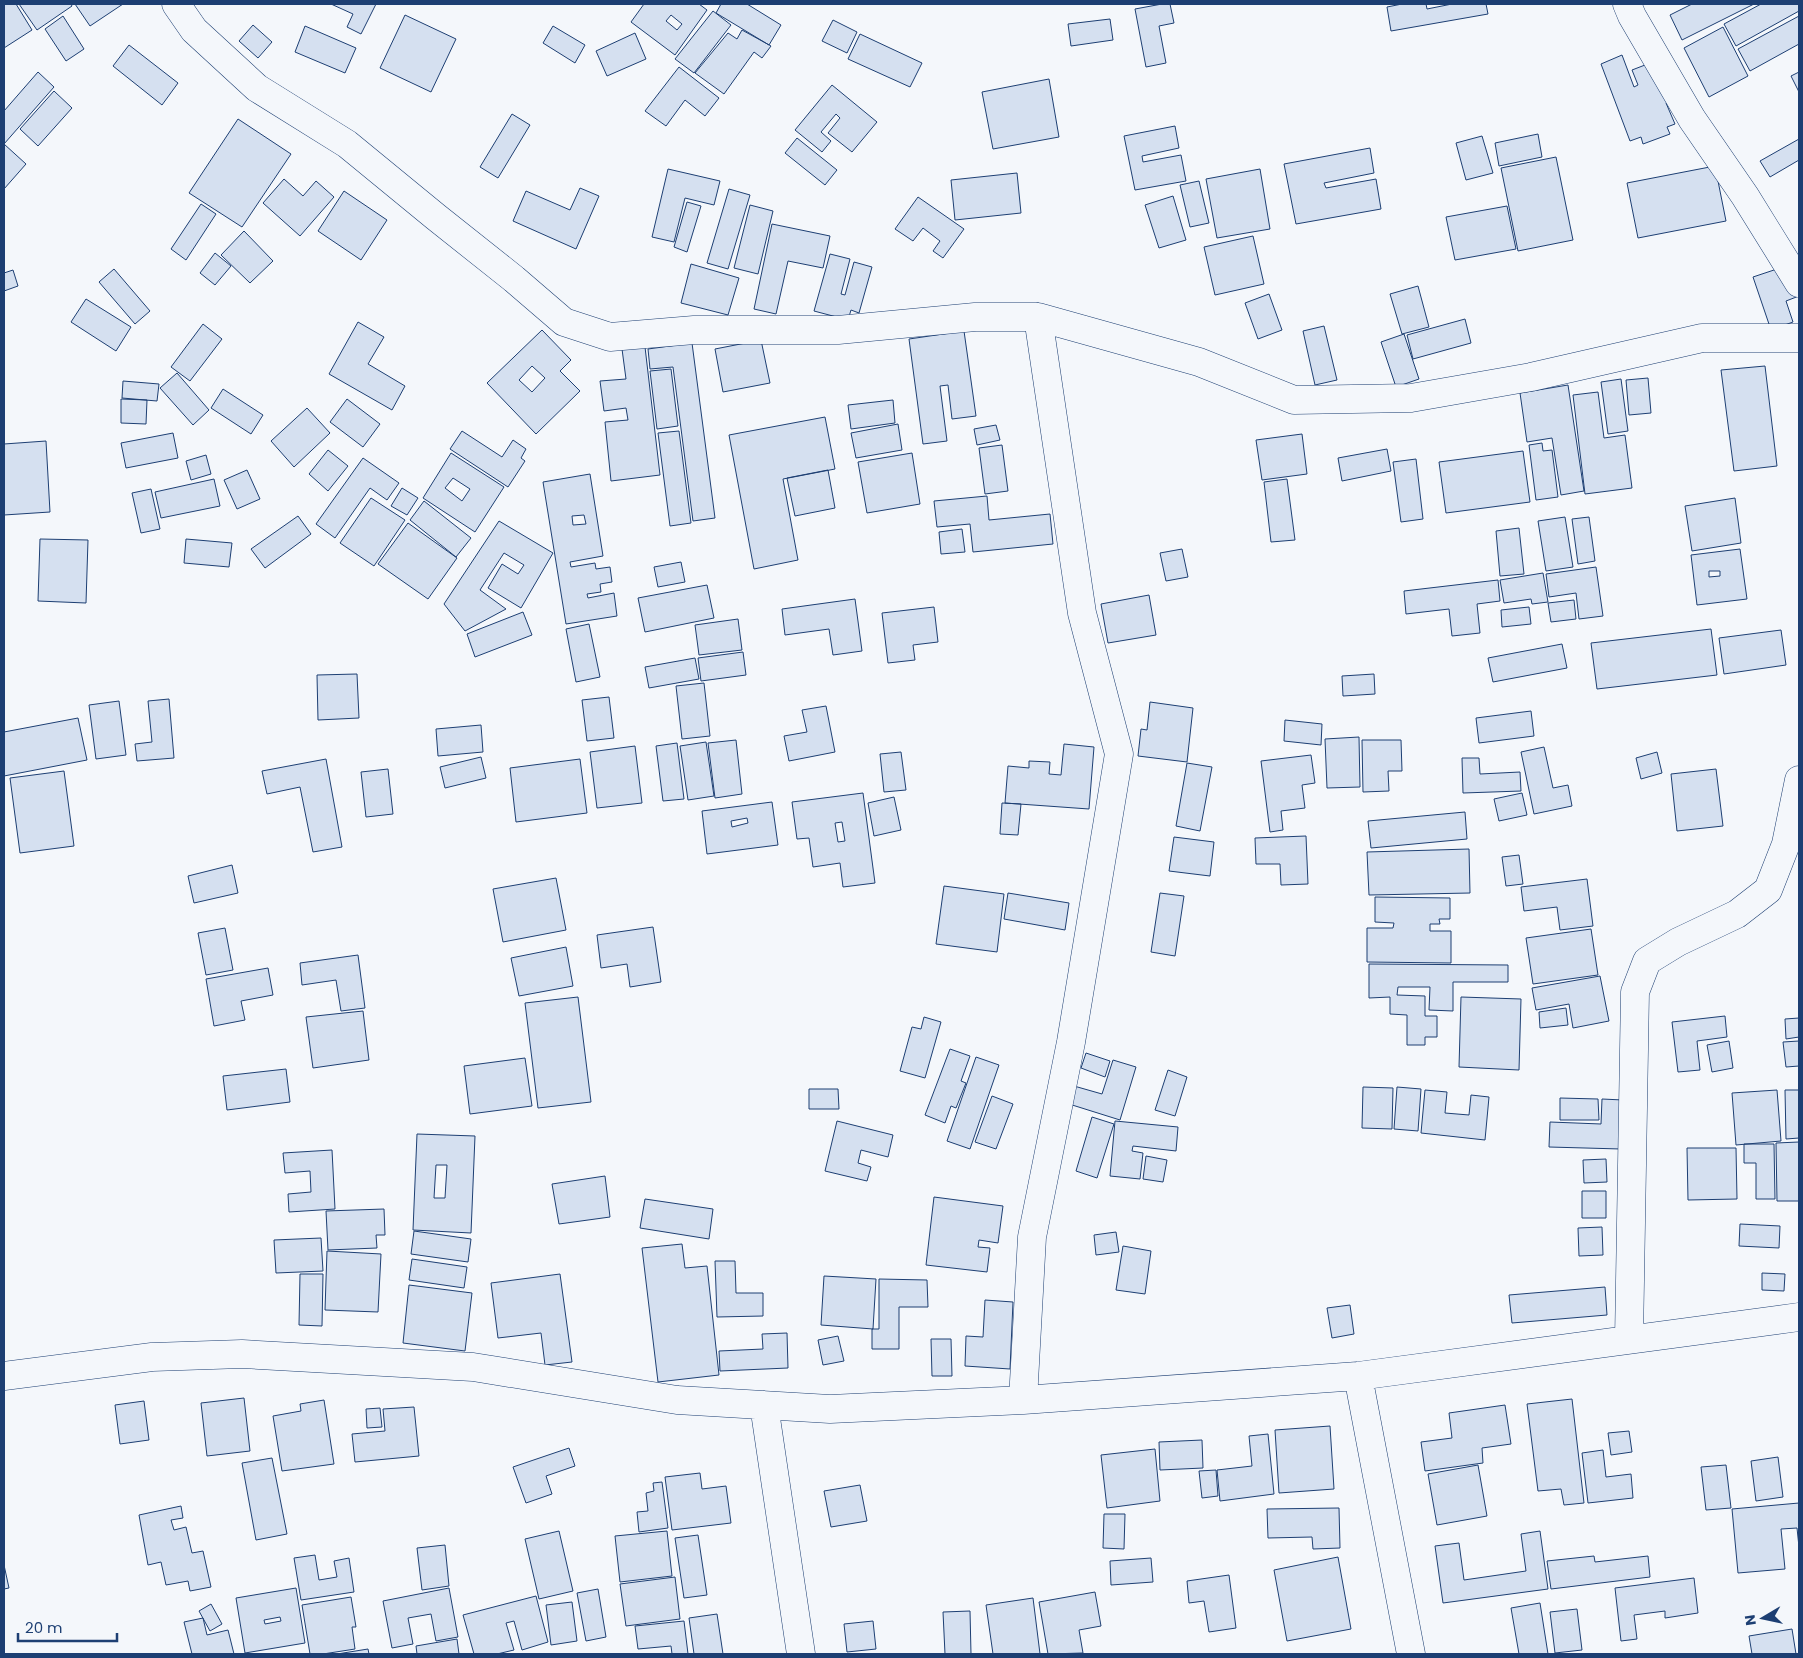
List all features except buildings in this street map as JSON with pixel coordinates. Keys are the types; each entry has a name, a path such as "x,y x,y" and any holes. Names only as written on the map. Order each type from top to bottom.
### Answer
{"street":[{"path":"176,4 194,30 257,88 347,144 514,279 564,322 610,337 694,330 838,330 985,316 1038,317 1199,362 1294,400 1411,398 1531,377 1702,338 1799,338"},
{"path":"1627,4 1632,16 1692,119 1745,196 1799,283"},
{"path":"1023,1400 1032,1237 1071,1042 1119,754 1082,613 1038,317"},
{"path":"1629,1339 1635,992 1647,961 1678,942 1738,914 1768,890 1786,844 1799,780"},
{"path":"4,1376 152,1357 242,1354 473,1367 677,1400 830,1408 1023,1400 1358,1376 1799,1317"},
{"path":"1358,1376 1411,1654"},
{"path":"764,1405 801,1654"}]}
